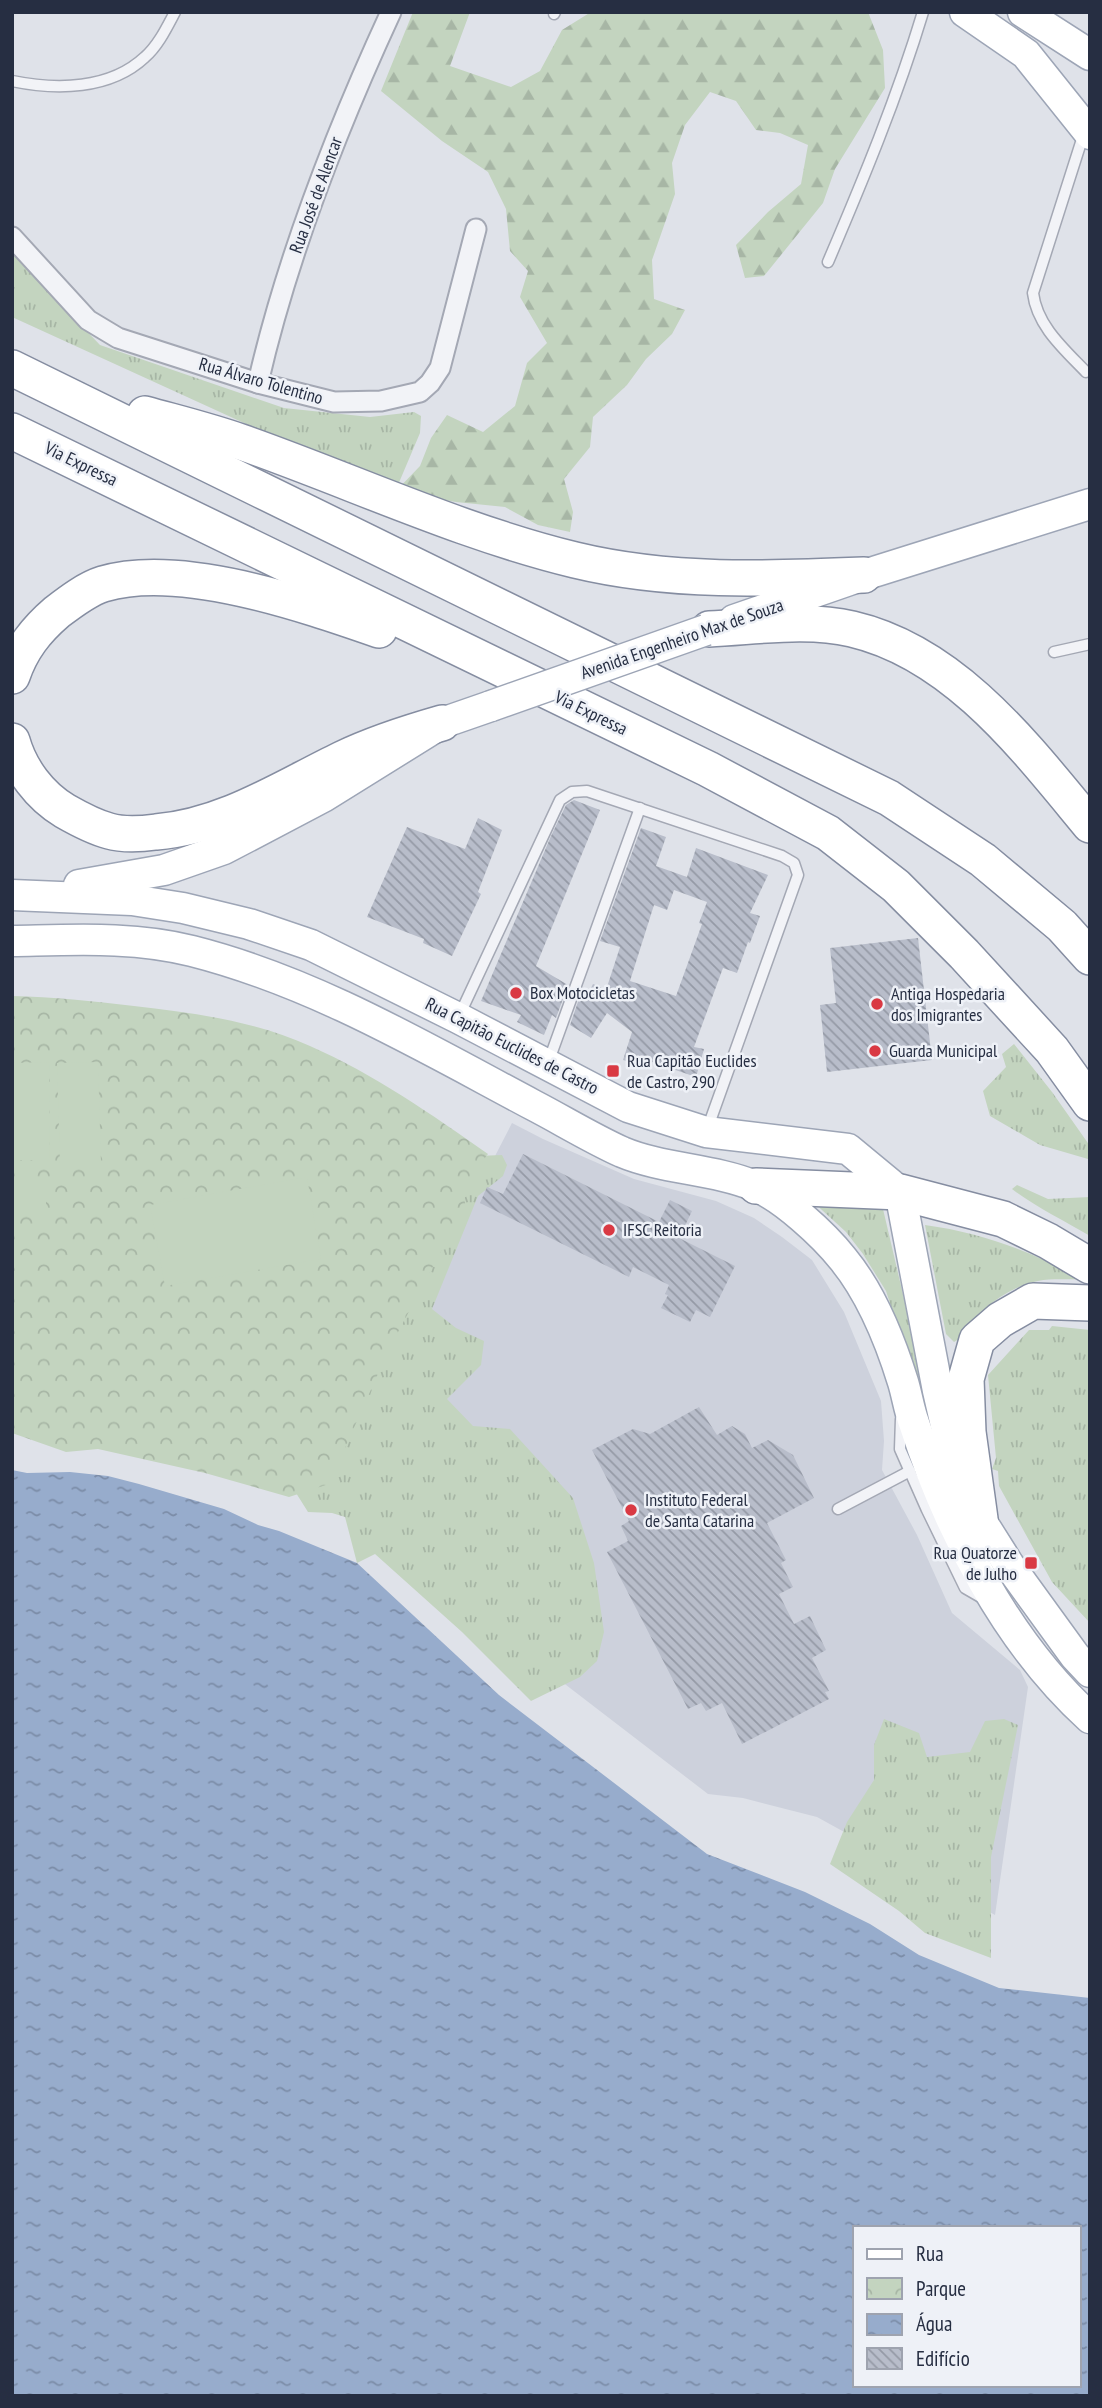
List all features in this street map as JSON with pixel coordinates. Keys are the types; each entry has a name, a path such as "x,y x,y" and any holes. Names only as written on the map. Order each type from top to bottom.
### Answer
{"highway":[{"path":"12,368 889,798 983,859 1062,926 1090,957"},
{"path":"59,390 239,441 418,509 510,541 576,560 684,577 864,575"},
{"name":"Via Expressa","path":"12,431 708,769 828,833 896,886 964,954 1052,1050 1090,1103"},
{"path":"12,676 18,659 38,627 67,604 101,585 134,578 168,578 235,588 356,622 412,641 610,722"},
{"path":"707,629 811,624 851,629 887,640 923,660 974,696 1011,731 1090,824"},
{"path":"12,741 31,781 54,804 78,819 110,831 141,834 178,830 218,820 354,754 396,736 442,723"},
{"path":"756,1186 900,1192 1003,1219 1090,1266"},
{"path":"981,1519 968,1432 966,1379 977,1340 1000,1320 1033,1301 1090,1303"}],"main road":[{"path":"965,12 1026,54 1088,132"},
{"path":"1026,54 1028,17"},
{"path":"1028,17 1090,55"},
{"path":"1028,17 1090,74"},
{"name":"Avenida Engenheiro Max de Souza","path":"12,894 131,877 164,870 214,853 277,823 323,797 442,723 864,575 1090,504"},
{"name":"Rua Capitão Euclides de Castro","path":"12,894 84,900 132,900 183,908 249,924 311,945 458,1017 628,1107 706,1132 848,1149 900,1192"},
{"path":"12,941 111,940 190,950 295,984 351,1009 625,1153 756,1186 798,1214 843,1259 867,1295 903,1380 913,1422 932,1472 953,1520 1000,1609 1044,1669 1090,1718"},
{"path":"900,1192 950,1443 962,1480 981,1519 1040,1609 1090,1672"}],"street":[{"name":"Rua José de Alencar","path":"258,383 271,326 292,261 354,92 391,12"},
{"name":"Rua Álvaro Tolentino","path":"12,237 88,320 118,338 258,383 334,402 381,401 420,392 430,383 440,368 476,229"}],"lane":[{"path":"12,80 44,87 71,87 96,82 126,71 146,57 175,12"},
{"path":"828,262 879,141 923,12"},
{"path":"1086,372 1047,329 1035,309 1033,293 1088,132"},
{"path":"1054,652 1090,644"},
{"path":"458,1017 559,800 572,792 587,791 782,856 794,863 798,875 706,1132"},
{"path":"547,1063 640,808"},
{"path":"903,1380 900,1449 965,1588 1000,1609"},
{"path":"838,1509 910,1472"}],"shaded area":[{"name":"Instituto Federal de Santa Catarina","path":"512,1123 634,1179 716,1201 754,1218 812,1260 844,1312 881,1401 884,1441 882,1470 917,1535 952,1613 1020,1670 1028,1687 995,1915 817,1817 743,1798 708,1794 514,1645 334,1468"}],"green space":[{"path":"413,12 470,12 450,66 511,87 540,71 562,30 591,12 868,12 883,50 885,88 835,169 823,203 764,276 745,278 736,245 768,212 801,184 808,145 780,133 756,130 736,101 710,92 685,125 672,163 675,194 652,260 654,299 685,310 672,334 646,359 627,385 593,417 590,447 564,479 573,512 570,532 538,525 505,507 395,492 420,466 431,438 447,415 483,432 515,406 527,363 547,343 520,297 528,271 510,251 506,209 488,172 442,141 381,91"},
{"path":"12,253 100,345 284,408 370,417 414,412 421,416 420,433 395,492 12,317"},
{"path":"12,996 88,1001 179,1012 268,1030 310,1046 357,1069 488,1154 471,1178 466,1190 465,1206 389,1349 329,1484 289,1497 205,1473 98,1449 66,1452 12,1433"},
{"path":"1014,1044 1090,1146 1090,1177 1088,1159 1040,1145 990,1116 983,1091 1006,1067 1002,1054"},
{"path":"49,1062 50,1160 12,1160 12,1063"},
{"path":"98,1062 101,1164 60,1164 57,1063"},
{"path":"502,1155 507,1165 503,1176 478,1196 432,1309 456,1328 484,1341 481,1365 447,1399 473,1426 510,1429 573,1498 594,1563 604,1632 597,1661 580,1677 531,1701 462,1632 375,1554 357,1563 345,1517 332,1513 308,1512 291,1485 477,1156"},
{"path":"12,1177 46,1177 46,1211 12,1211"},
{"path":"307,1177 321,1259 165,1286 150,1205"},
{"path":"1017,1185 1048,1199 1090,1197 1090,1236 1012,1189"},
{"path":"811,1200 883,1209 935,1431 886,1291 846,1232"},
{"path":"925,1225 967,1233 1007,1245 1083,1279 1043,1280 1014,1289 993,1302 954,1342 946,1334"},
{"path":"1052,1326 1090,1330 1090,1623 1052,1582 999,1486 998,1471 992,1469 996,1458 988,1375 1029,1330 1049,1330"},
{"path":"884,1719 919,1733 927,1757 970,1752 985,1721 1004,1719 1018,1725 991,1857 991,1958 925,1933 899,1911 830,1864 847,1822 874,1780 874,1745"}],"water":[{"path":"12,1470 108,1476 139,1484 224,1509 357,1563 499,1695 707,1854 805,1892 870,1924 919,1955 999,1988 1090,1998 1090,2396 12,2396"}],"building":[{"path":"574,800 600,810 536,966 568,985 556,1018 552,1015 544,1035 517,1022 521,1015 481,1001 551,836 566,805"},
{"path":"478,818 502,830 478,892 481,894 452,956 423,943 424,939 367,917 407,827 465,849"},
{"path":"641,828 666,837 656,866 687,877 696,848 768,875 750,913 760,916 750,943 748,942 737,973 723,968 694,1047 704,1049 696,1077 649,1061 647,1067 623,1060 632,1032 607,1013 591,1038 570,1025 581,993 587,996 593,984 606,990 620,947 600,941","holes":["674,890 707,902 699,923 702,924 676,996 630,981 654,905 667,910"]},
{"name":"Antiga Hospedaria dos Imigrantes","path":"918,938 932,1060 827,1072 820,1005 836,1003 830,948"},
{"name":"IFSC Reitoria","path":"523,1154 659,1222 670,1200 692,1211 679,1238 735,1266 710,1317 696,1310 690,1322 661,1308 668,1295 665,1294 669,1285 633,1267 629,1277 480,1203 487,1187 503,1194"},
{"path":"699,1407 717,1435 732,1426 745,1434 752,1448 768,1440 793,1455 814,1498 767,1523 786,1560 781,1563 793,1587 779,1594 794,1624 810,1616 826,1650 812,1658 829,1691 825,1692 829,1699 742,1744 722,1703 706,1711 701,1703 688,1709 607,1552 628,1541 621,1526 629,1521 592,1450 633,1429 650,1434"}],"place":[{"name":"Box Motocicletas","path":"516,993"},
{"name":"Antiga Hospedaria dos Imigrantes","path":"877,1004"},
{"name":"Guarda Municipal","path":"875,1051"},
{"name":"Rua Capitão Euclides de Castro, 290","path":"613,1071"},
{"name":"IFSC Reitoria","path":"609,1230"},
{"name":"Instituto Federal de Santa Catarina","path":"631,1510"},
{"name":"Rua Quatorze de Julho","path":"1031,1563"}]}
